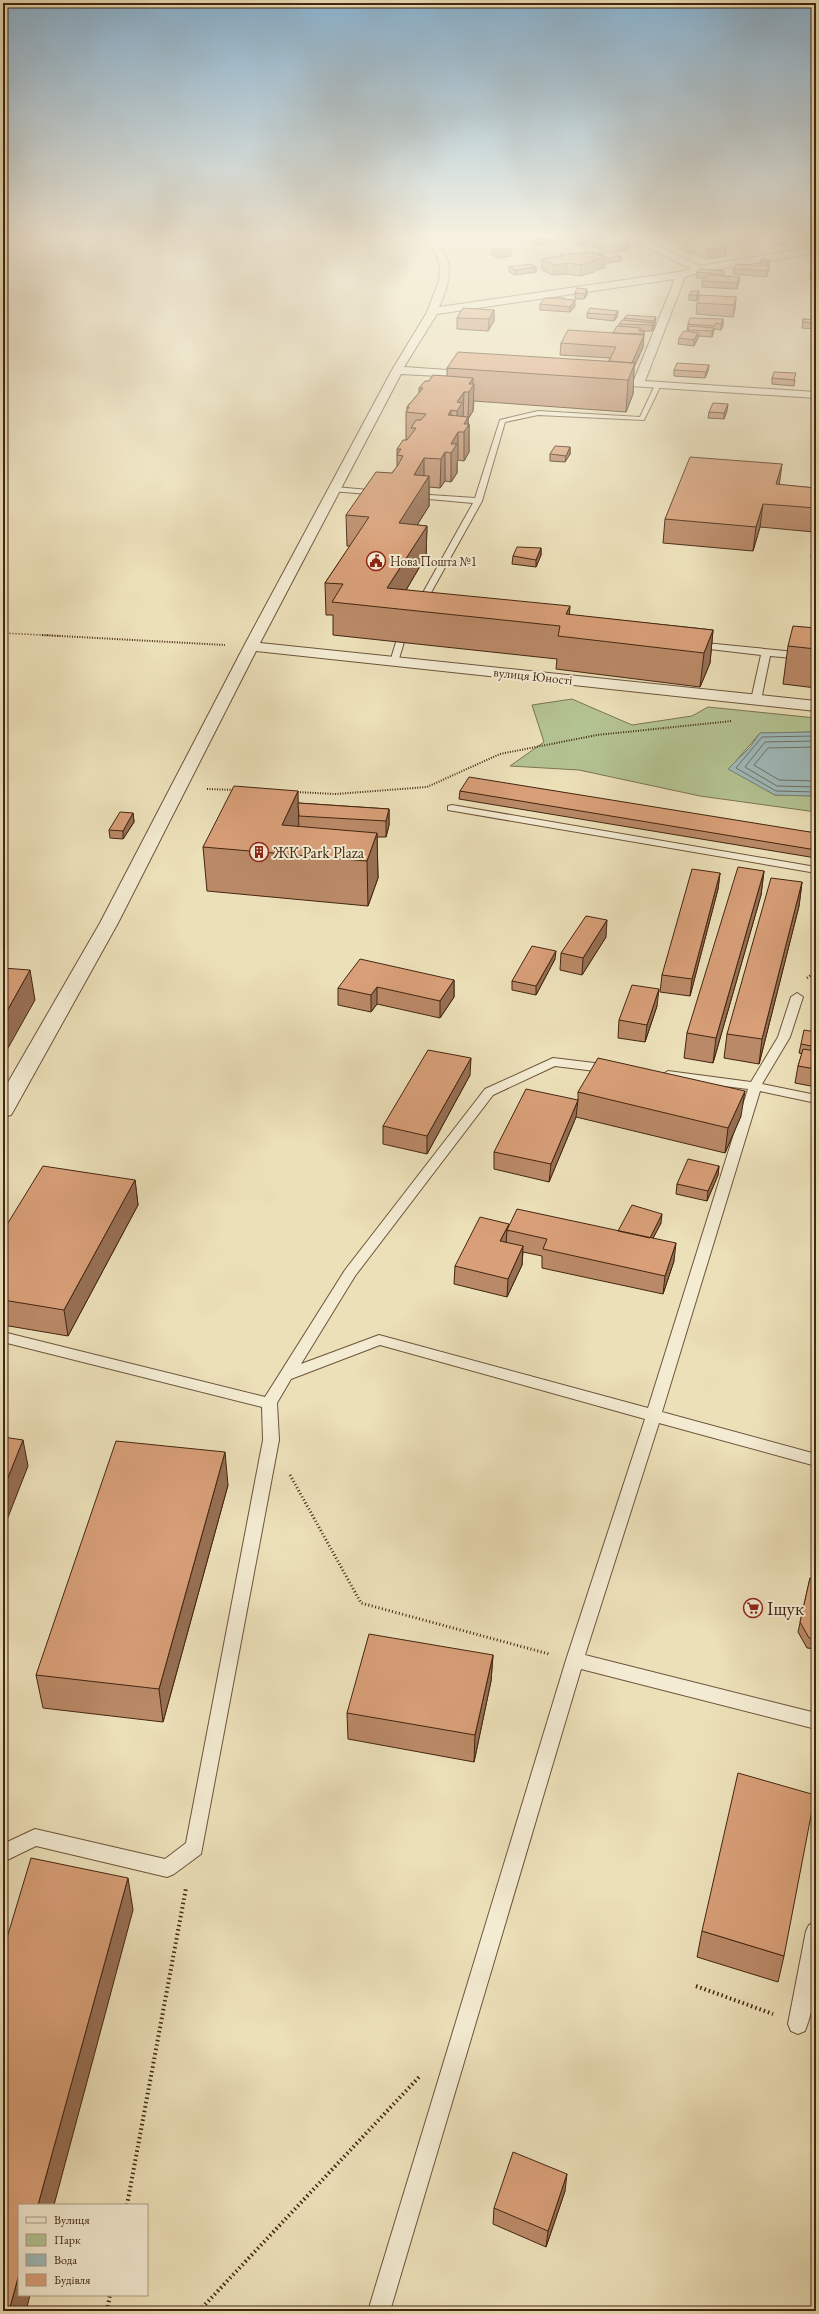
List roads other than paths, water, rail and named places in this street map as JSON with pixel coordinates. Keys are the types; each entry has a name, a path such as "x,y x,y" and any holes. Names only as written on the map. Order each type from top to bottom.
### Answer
{"street":[{"path":"3,1110 109,923 251,646 397,370 412,346"},
{"path":"638,384 653,346"},
{"path":"397,370 490,375"},
{"path":"591,381 816,395"},
{"name":"вулиця Юності","path":"251,646 816,706"}],"lane":[{"path":"422,617 414,616 478,501 502,421 538,413 642,418 658,385"},
{"path":"335,489 390,494"},
{"path":"418,496 478,501"},
{"path":"394,662 400,642"},
{"path":"688,645 816,658"},
{"path":"756,700 766,653"},
{"path":"452,808 816,870"},
{"path":"379,2311 575,1660 654,1416 756,1086 784,1037 797,997"},
{"path":"3,1853 35,1837 167,1868 194,1848 271,1440 269,1404 350,1273 489,1092 553,1062 623,1070"},
{"path":"654,1074 756,1086 816,1099"},
{"path":"3,1337 269,1404"},
{"path":"286,1375 379,1340 816,1460"},
{"path":"575,1660 816,1721"},
{"path":"798,2024 816,1931"}],"water":[{"path":"816,732 816,796 775,795 728,769 750,747 760,733"}],"place":[{"name":"Нова Пошта №1","path":"376,561"},
{"name":"ЖК Park Plaza","path":"259,852"},
{"name":"Іщук","path":"753,1608"}]}
